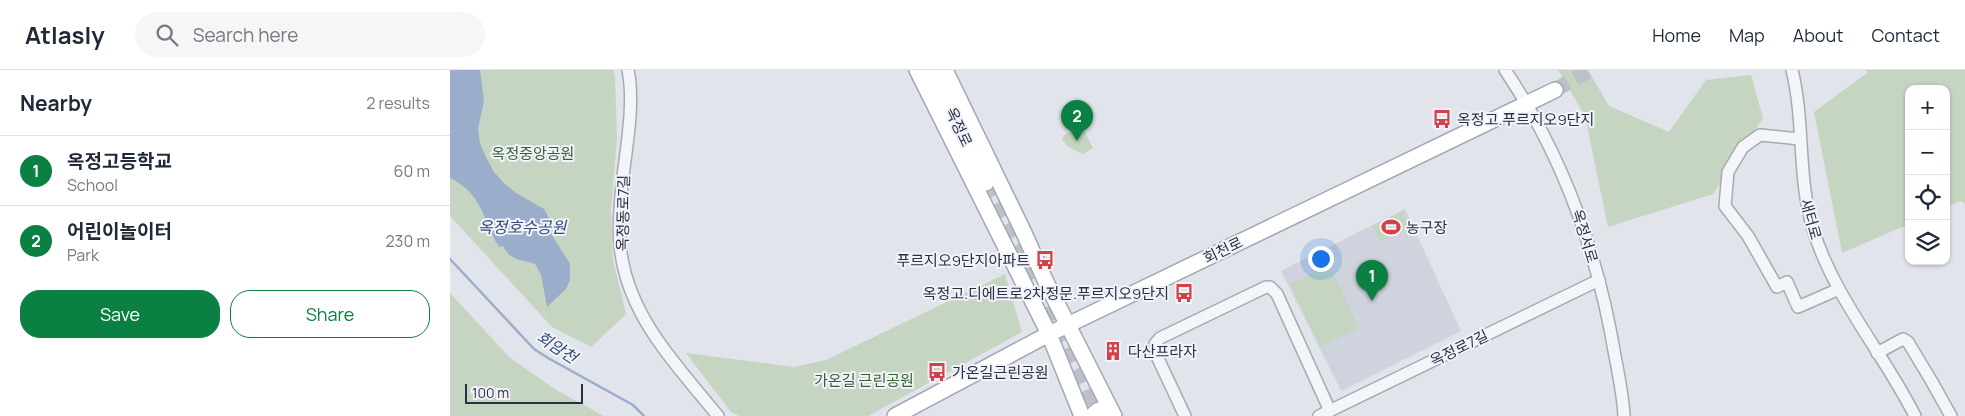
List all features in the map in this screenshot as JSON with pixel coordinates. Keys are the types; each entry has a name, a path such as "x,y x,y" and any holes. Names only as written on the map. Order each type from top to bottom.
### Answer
{"main road":[{"path":"917,70 1049,334 1082,416"},
{"name":"옥정로","path":"932,70 986,183"},
{"path":"945,70 1046,282 1113,416"},
{"name":"회천로","path":"895,416 1049,334 1555,90"},
{"path":"991,220 1000,224 1007,222 1013,213 1012,208"},
{"path":"1092,416 1097,410 1102,409 1108,411 1113,416"}],"street":[{"name":"옥정동로7길","path":"628,70 629,114 620,202 622,260 637,306 646,325 718,416"},
{"name":"옥정서로","path":"1505,70 1527,103 1543,132 1575,203 1599,280 1609,320 1624,416"},
{"name":"새터로","path":"1792,70 1797,91 1804,194 1813,229 1827,269 1915,416"},
{"path":"1800,139 1760,135 1743,147 1728,172 1725,206 1748,236 1777,286 1787,282 1798,307 1839,289"},
{"name":"옥정로7길","path":"1319,416 1599,280"},
{"path":"1185,416 1155,352 1155,344 1160,338 1266,287 1277,294 1330,411"},
{"path":"1877,353 1897,341 1903,339 1908,342 1951,416"}],"shaded area":[{"path":"1405,209 1461,331 1341,391 1281,271"}],"green space":[{"name":"옥정중앙공원","path":"450,70 613,70 615,76 617,139 611,210 613,260 626,314 591,347 552,327 450,216"},
{"path":"1558,70 1588,70 1609,106 1669,132 1706,80 1751,75 1763,118 1713,194 1608,227 1585,116"},
{"path":"1867,70 1965,70 1965,204 1961,201 1950,205 1950,85 1905,85 1905,226 1842,253 1814,112 1867,73"},
{"path":"1080,127 1083,128 1093,148 1083,154 1067,146 1062,139 1064,135"},
{"name":"농구장","path":"1402,212 1410,228 1380,242 1372,226"},
{"path":"1329,265 1359,328 1320,347 1290,284"},
{"name":"가온길 근린공원","path":"1005,274 1022,332 868,416 739,416 731,412 686,353 794,367 826,360"},
{"path":"450,293 510,358 558,391 604,416 450,416"}],"water":[{"name":"옥정호수공원","path":"450,70 480,70 484,101 478,129 480,143 486,157 494,172 503,182 516,193 544,209 549,218 550,232 570,264 570,280 566,289 547,307 541,275 535,264 513,258 503,246 499,247 476,199 461,184 450,178"}],"waterway":[{"name":"회암천","path":"450,259 534,349 633,405 644,416"}],"tunnel":[{"path":"1555,90 1590,70"},
{"path":"986,183 1101,416"}],"place":[{"name":"옥정고.푸르지오9단지","path":"1442,119"},
{"name":"어린이놀이터","path":"1077,141"},
{"name":"농구장","path":"1391,227"},
{"name":"푸르지오9단지아파트","path":"1045,260"},
{"name":"옥정고.디에트로2차정문.푸르지오9단지","path":"1184,293"},
{"name":"옥정고등학교","path":"1372,301"},
{"name":"다산프라자","path":"1113,351"},
{"name":"가온길근린공원","path":"937,372"}]}
